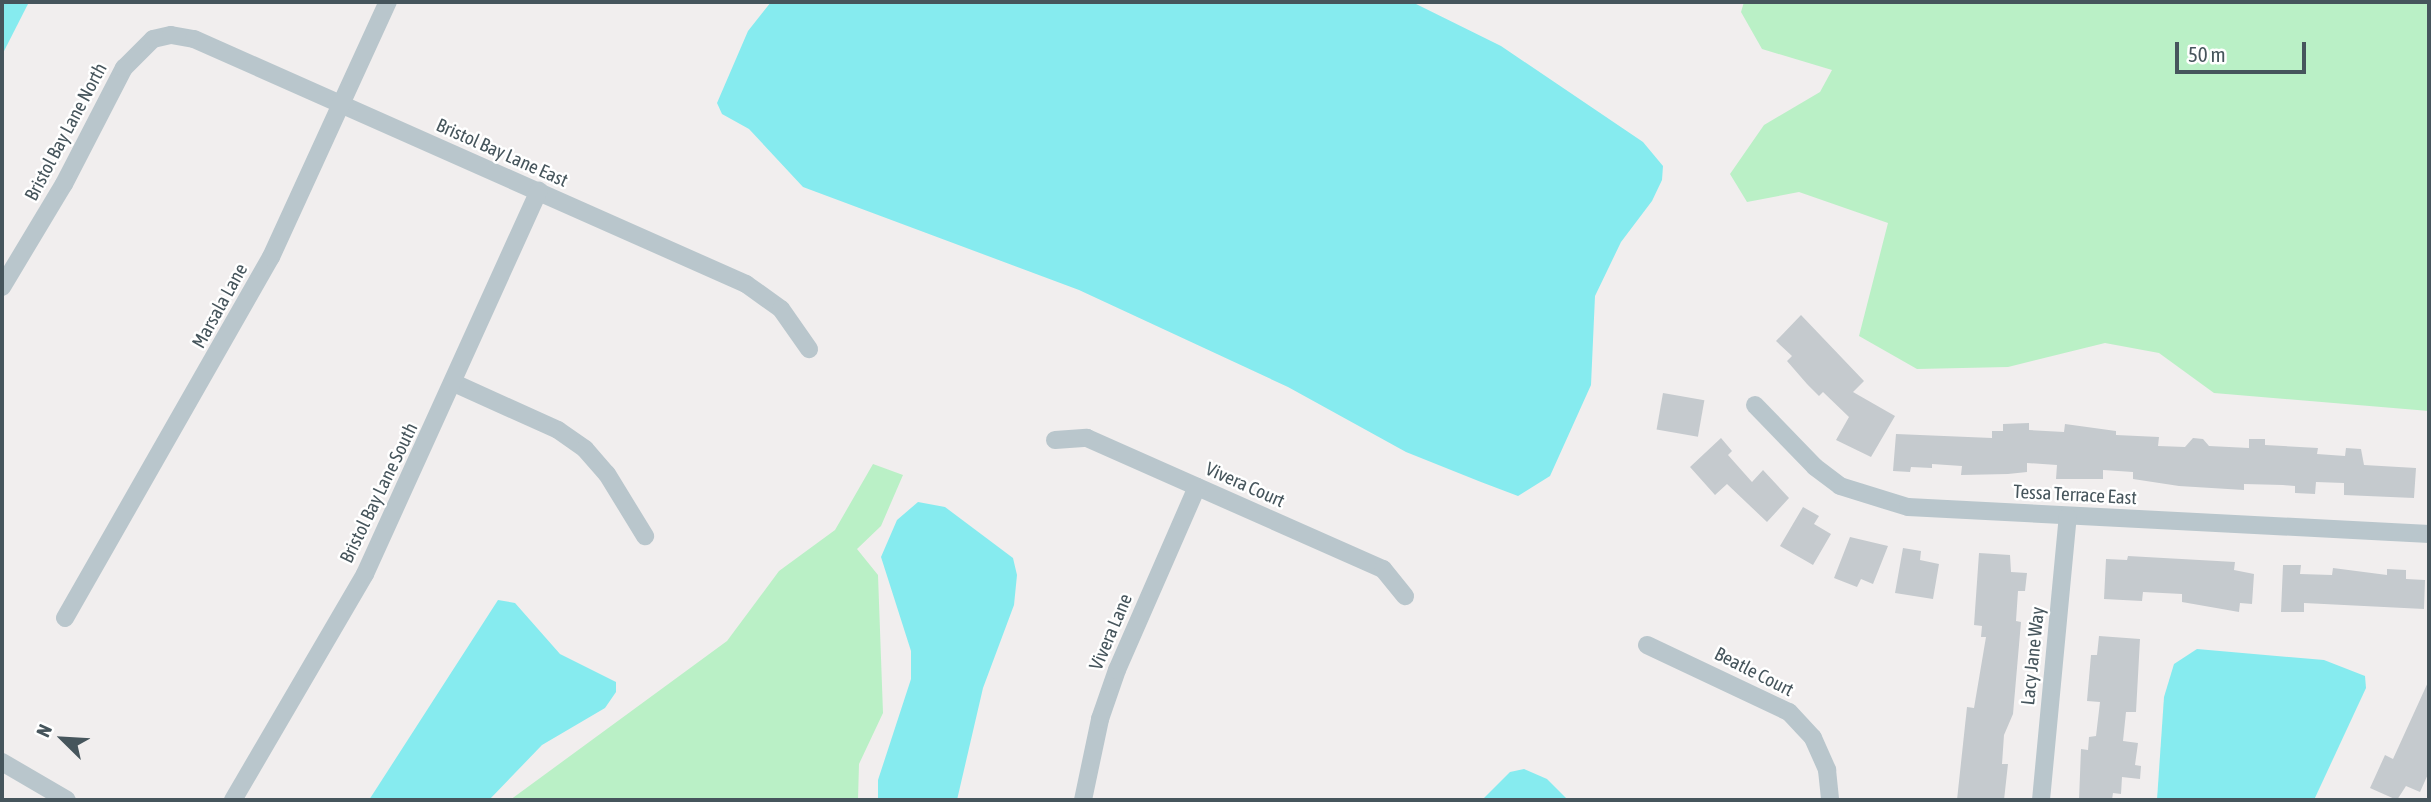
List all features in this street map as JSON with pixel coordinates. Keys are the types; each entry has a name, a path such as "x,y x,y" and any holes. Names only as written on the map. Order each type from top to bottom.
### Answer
{"street":[{"name":"Marsala Lane","path":"65,618 244,309 342,106 388,2"},
{"name":"Bristol Bay Lane East","path":"153,39 171,35 194,39 766,294 809,349"},
{"name":"Bristol Bay Lane North","path":"2,287 64,184 124,68 153,39"},
{"name":"Bristol Bay Lane South","path":"233,800 365,573 454,383 539,191"},
{"path":"454,383 558,430 585,449 607,474 645,536"},
{"name":"Tessa Terrace East","path":"1755,405 1815,467 1840,486 1874,500 1908,507 2429,534"},
{"name":"Vivera Court","path":"1055,440 1087,438 1384,569 1405,596"},
{"name":"Vivera Lane","path":"1083,800 1100,719 1117,670 1197,487"},
{"name":"Lacy Jane Way","path":"2040,800 2068,517"},
{"name":"Beatle Court","path":"1647,645 1789,712 1818,748 1827,770 1830,800"},
{"path":"2,762 67,800"}],"green space":[{"path":"1744,2 2429,2 2429,411 2214,393 2159,353 2105,343 2008,367 1917,369 1859,336 1888,223 1799,192 1747,202 1730,174 1764,125 1820,92 1832,70 1762,49 1741,12"},
{"path":"873,464 903,475 881,526 857,549 878,575 883,713 859,764 858,800 510,800 727,641 779,571 835,530"}],"water":[{"path":"2,2 29,2 2,55"},
{"path":"771,2 1412,2 1501,46 1643,142 1663,166 1662,180 1652,201 1621,242 1595,296 1591,385 1550,476 1518,496 1481,482 1406,452 1288,387 1079,290 803,187 749,129 722,114 717,103 748,31"},
{"path":"918,502 945,507 1013,558 1017,575 1014,605 983,688 957,800 878,800 878,780 911,679 911,651 881,557 897,520"},
{"path":"498,600 515,603 560,654 616,682 616,692 605,708 542,745 489,800 369,800"},
{"path":"2197,649 2324,660 2365,676 2366,688 2314,800 2157,800 2164,697 2174,664"},
{"path":"1524,769 1547,779 1568,800 1482,800 1510,772"}],"building":[{"path":"1801,315 1864,381 1853,392 1895,416 1871,457 1836,440 1849,417 1823,392 1819,396 1807,384 1787,361 1792,356 1776,341"},
{"path":"1663,393 1704,400 1698,437 1657,429"},
{"path":"2029,423 2029,430 2064,432 2065,424 2116,431 2116,435 2159,437 2158,446 2185,447 2193,438 2203,439 2209,446 2249,448 2249,439 2265,439 2265,445 2318,448 2317,454 2345,456 2346,448 2361,449 2364,465 2416,468 2414,498 2344,495 2344,483 2316,482 2315,494 2295,493 2295,486 2283,485 2244,484 2244,490 2179,486 2133,479 2133,472 2103,470 2103,479 2056,479 2057,465 2027,463 2027,472 2008,474 1961,475 1962,466 1932,464 1932,468 1911,467 1910,472 1893,471 1896,434 1992,438 1992,431 2003,431 2003,424"},
{"path":"1721,438 1732,451 1728,455 1752,482 1763,470 1789,498 1767,522 1727,484 1715,495 1690,467"},
{"path":"1803,507 1819,516 1814,524 1831,534 1813,565 1780,546"},
{"path":"1850,537 1888,546 1873,584 1861,579 1857,587 1834,578"},
{"path":"1903,548 1921,551 1920,560 1939,564 1933,599 1895,593"},
{"path":"1979,553 2010,555 2011,572 2027,573 2025,591 2018,591 2016,621 2021,622 2013,714 2004,735 2002,764 2008,764 2004,800 1957,800 1967,707 1974,708 1986,637 1981,637 1982,626 1974,625"},
{"path":"2128,556 2235,562 2234,570 2254,574 2252,604 2240,603 2239,612 2182,602 2182,594 2143,592 2142,601 2104,599 2106,559 2127,560"},
{"path":"2283,565 2301,565 2300,574 2332,575 2333,568 2387,575 2387,569 2406,570 2406,579 2425,580 2424,609 2304,603 2304,612 2281,612"},
{"path":"2099,636 2140,639 2136,712 2126,712 2123,741 2138,743 2135,765 2141,766 2140,779 2122,777 2121,794 2113,793 2112,800 2079,800 2081,749 2088,750 2089,737 2096,736 2100,702 2087,701 2091,655 2097,655"},
{"path":"2429,680 2429,772 2420,792 2406,786 2397,800 2370,788 2385,755 2393,759"}]}
